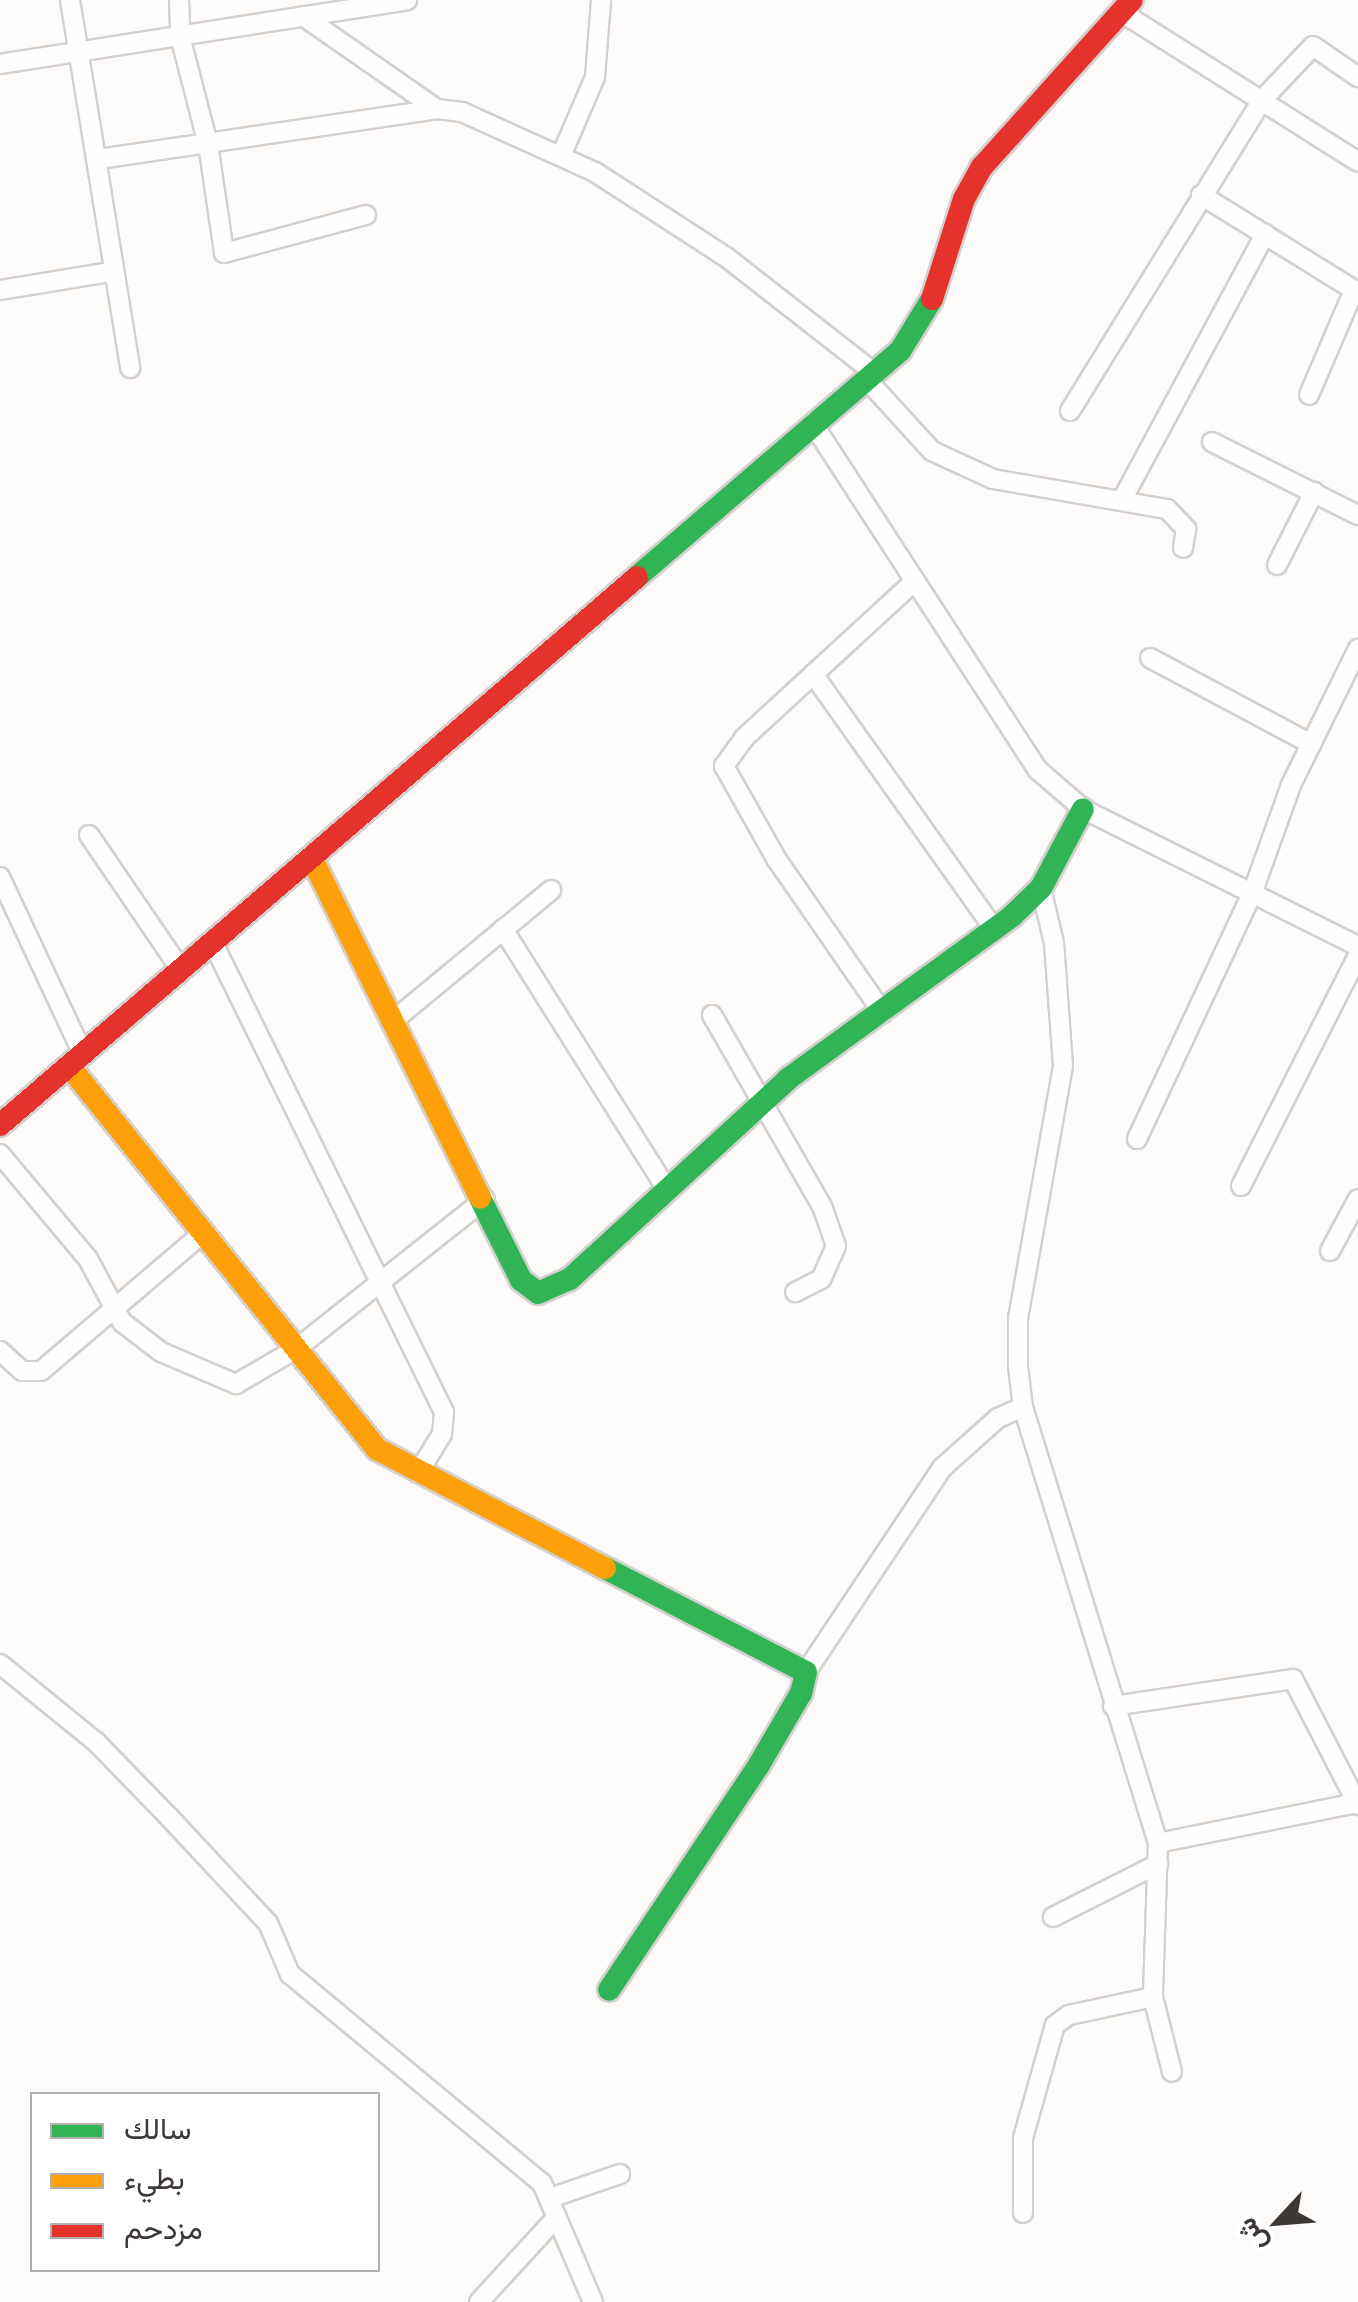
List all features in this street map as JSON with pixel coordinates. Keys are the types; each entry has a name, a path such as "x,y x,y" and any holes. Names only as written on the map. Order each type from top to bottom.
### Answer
{"street":[{"path":"70,0 99,159 110,272 130,368"},
{"path":"179,0 180,36 208,144 224,253 366,215"},
{"path":"0,64 406,0"},
{"path":"561,156 595,77 601,0"},
{"path":"0,1124 872,377 928,310 964,199 982,167 1127,6 1358,162"},
{"path":"303,16 436,109"},
{"path":"1070,411 1262,100 1313,46 1358,76"},
{"path":"99,159 436,109 462,112 561,156 726,257 872,377 932,451 992,479 1073,498 1123,498 1180,518 1186,529 1183,548"},
{"path":"1201,195 1354,290 1308,395"},
{"path":"1123,498 1264,234"},
{"path":"0,289 110,272"},
{"path":"815,427 1038,770 1082,809 1358,946"},
{"path":"1212,442 1358,515"},
{"path":"1278,565 1314,492"},
{"path":"882,1013 777,860 724,766 744,738 915,580"},
{"path":"1136,1139 1252,894 1311,744 1358,649"},
{"path":"1150,658 1311,744"},
{"path":"813,674 994,929"},
{"path":"312,859 485,1199 521,1280 538,1293 570,1279 788,1079 994,929 1041,888 1082,809"},
{"path":"89,835 181,970"},
{"path":"0,877 76,1060 203,1233 376,1449 806,1672"},
{"path":"1041,888 1054,943 1064,1066 1018,1318 1023,1407 1158,1843 1153,1997 1172,2072"},
{"path":"394,1020 551,890"},
{"path":"503,928 668,1191"},
{"path":"213,943 444,1412 442,1434 418,1473"},
{"path":"1241,1186 1358,955"},
{"path":"712,1015 766,1102 822,1206 836,1246 821,1279 795,1292"},
{"path":"0,1154 88,1259 122,1322 161,1352 236,1384 296,1349 380,1287 485,1199"},
{"path":"1330,1251 1358,1200"},
{"path":"0,1351 22,1371 42,1370 203,1233"},
{"path":"609,1990 759,1765 801,1693 806,1672 942,1468 998,1418 1023,1407"},
{"path":"0,1664 96,1742 169,1817 268,1923 290,1974 553,2196 556,2217 592,2302"},
{"path":"1113,1706 1293,1679 1358,1804 1158,1843"},
{"path":"1053,1916 1158,1864"},
{"path":"1023,2213 1023,2138 1056,2025 1068,2015 1153,1997"},
{"path":"553,2196 620,2174"},
{"path":"478,2302 556,2217"}],"traffic: fast":[{"path":"637,577 900,351 932,299"},
{"path":"480,1198 521,1280 538,1293 570,1279 788,1079 1012,916 1041,888 1083,809"},
{"path":"605,1568 806,1672 801,1693 759,1765 609,1990"}],"traffic: slow":[{"path":"312,859 480,1198"},
{"path":"69,1066 377,1449 605,1568"}],"traffic: jam":[{"path":"932,299 964,199 982,167 1132,0"},
{"path":"0,1125 637,577"}]}
